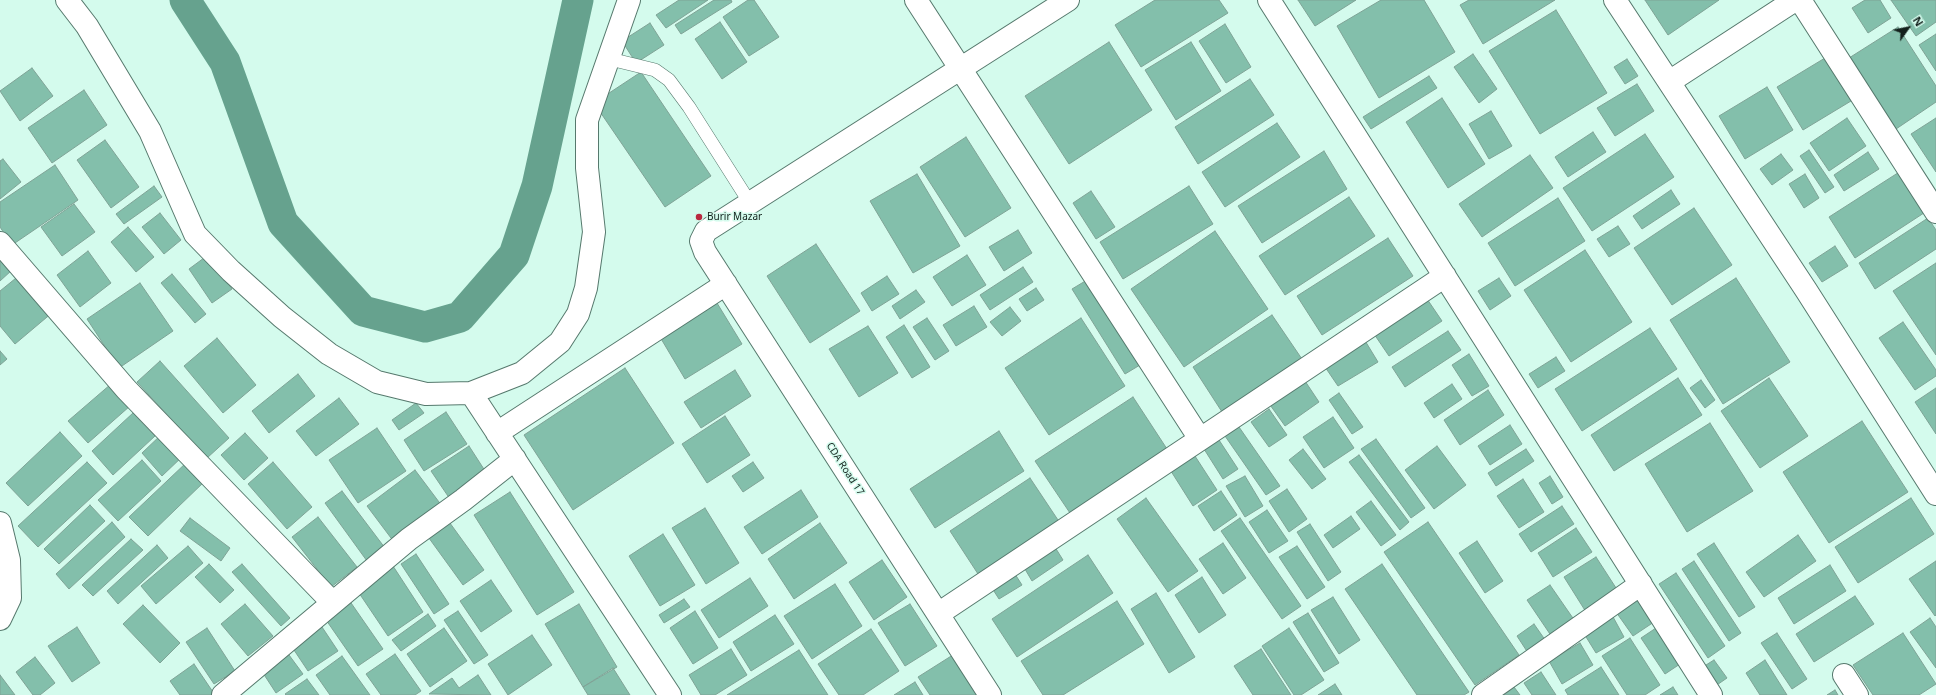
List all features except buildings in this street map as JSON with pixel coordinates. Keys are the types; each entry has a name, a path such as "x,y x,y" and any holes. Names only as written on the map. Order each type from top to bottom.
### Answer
{"street":[{"path":"68,0 87,26 150,131 195,234 231,271 282,317 329,354 377,382 426,394 471,393 522,373 560,342 578,314 586,288 594,232 587,168 587,120 610,59 629,0"},
{"path":"916,0 961,67 1200,439"},
{"path":"750,203 1068,0"},
{"path":"1269,0 1711,695"},
{"path":"1615,0 1806,290 1936,494"},
{"path":"1669,82 1794,0"},
{"path":"1800,0 1936,212"},
{"name":"CDA Road 17","path":"750,203 706,231 701,241 705,252 990,695"},
{"path":"0,243 126,389 332,602"},
{"path":"938,614 1352,336 1445,276"},
{"path":"497,433 726,284"},
{"path":"471,393 670,695"},
{"path":"223,695 332,602 409,539 515,459"},
{"path":"0,523 9,560 10,598 0,619"},
{"path":"1483,695 1641,584"},
{"path":"1844,675 1857,695"}],"lane":[{"path":"610,59 654,70 669,80 750,203"}],"waterway":[{"path":"185,0 225,62 283,223 363,311 425,327 460,317 514,255 537,186 578,0"}],"place":[{"name":"Burir Mazar","path":"699,217"}]}
